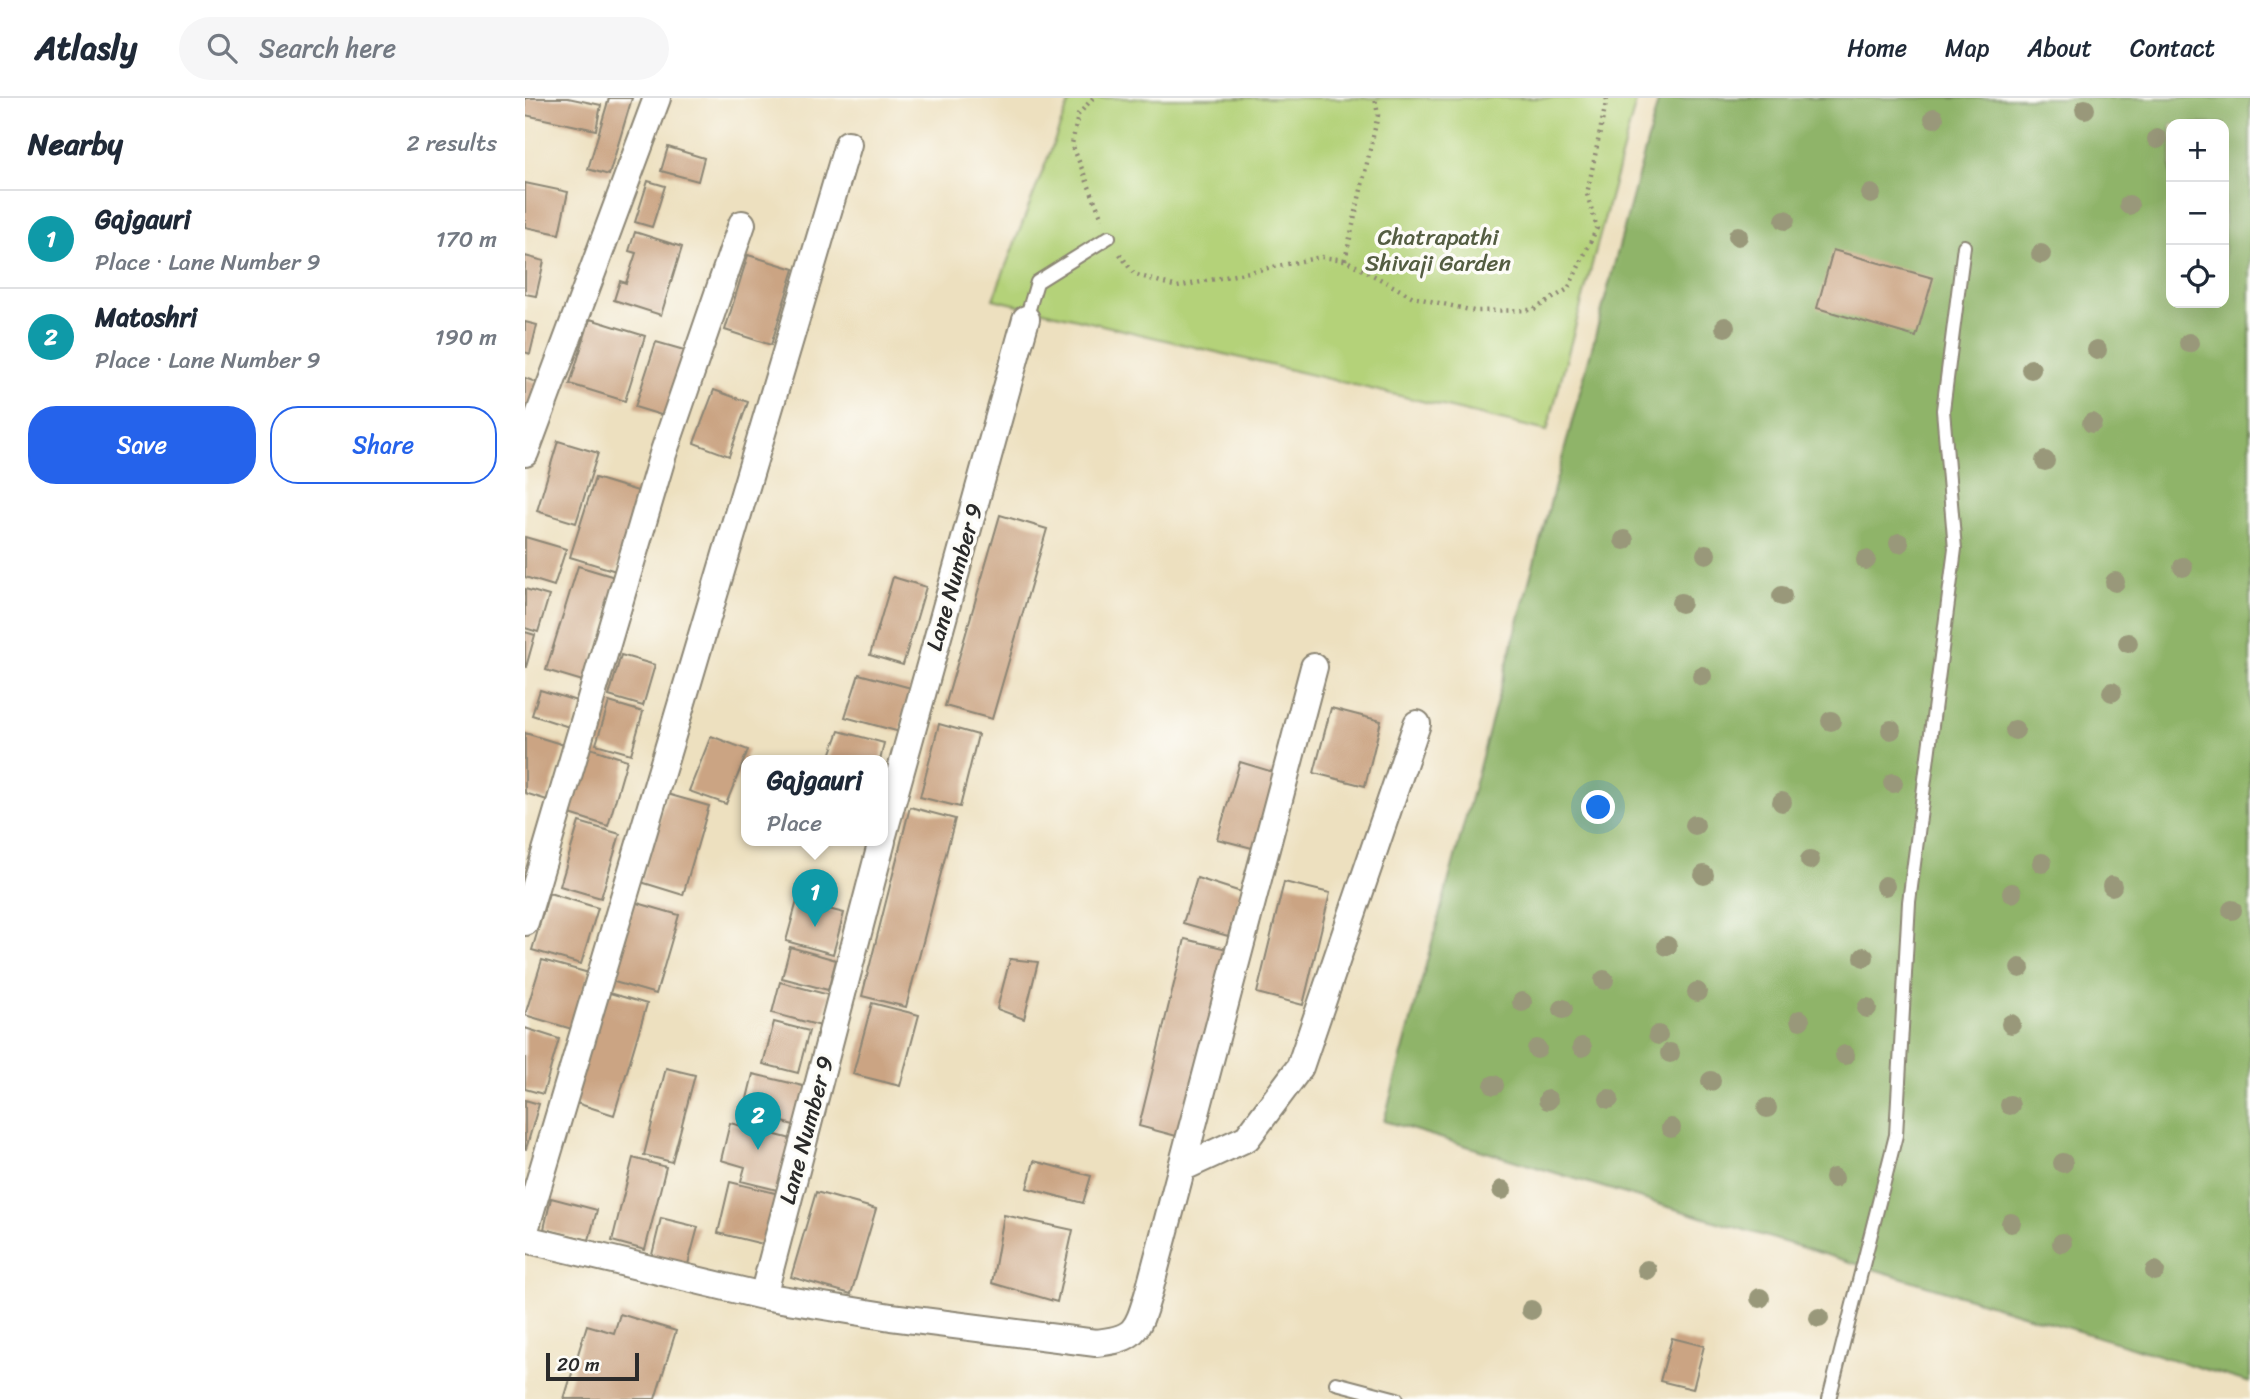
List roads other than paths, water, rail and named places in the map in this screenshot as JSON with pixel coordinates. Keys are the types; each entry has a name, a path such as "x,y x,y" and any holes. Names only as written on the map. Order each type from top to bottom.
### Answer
{"street":[{"path":"525,453 657,98"},
{"path":"525,1230 848,144"},
{"path":"525,922 663,454 742,224"},
{"name":"Lane Number 9","path":"888,817 1027,319"},
{"path":"525,1240 763,1296 891,1317 1096,1343 1122,1340 1139,1324 1314,667"},
{"path":"1182,1168 1247,1138 1300,1067 1417,724"},
{"name":"Lane Number 9","path":"763,1296 881,846"}],"lane":[{"path":"1027,319 1037,282 1109,237"},
{"path":"1829,1399 1896,1135 1909,902 1955,549 1943,410 1964,246"},
{"path":"1336,1382 1397,1399"}],"place":[{"name":"Gajgauri","path":"815,927"},
{"name":"Matoshri","path":"758,1150"}],"park label":[{"name":"Chatrapathi Shivaji Garden","path":"1438,250"}]}
